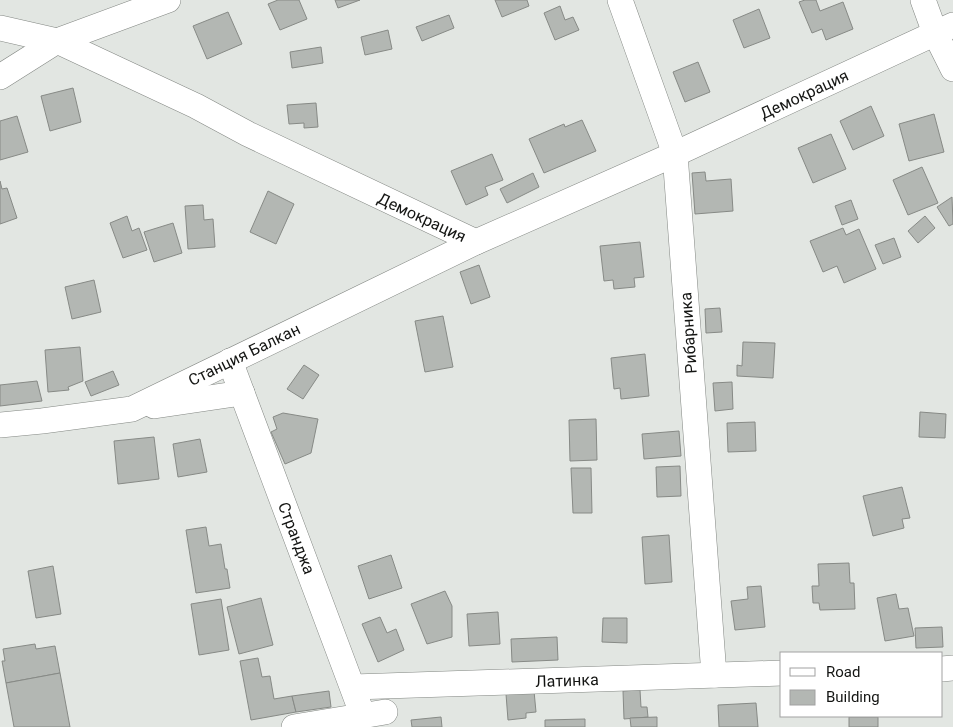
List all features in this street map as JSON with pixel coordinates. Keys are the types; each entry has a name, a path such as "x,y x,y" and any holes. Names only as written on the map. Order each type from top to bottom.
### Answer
{"street":[{"path":"0,77 56,41 168,0"},
{"name":"Рибарника","path":"620,0 675,154 714,675"},
{"path":"923,0 944,29 953,68"},
{"name":"Демокрация","path":"0,28 56,41 196,106 248,134 476,242 675,154 944,29"},
{"name":"Станция Балкан","path":"0,425 132,409 476,242"},
{"name":"Странджа","path":"230,361 353,687 378,719"},
{"path":"132,409 242,393"},
{"name":"Латинка","path":"353,687 780,673"},
{"path":"294,727 378,719 381,687"}],"building":[{"path":"278,0 299,0 307,19 280,30 268,4"},
{"path":"335,0 360,0 338,8"},
{"path":"495,0 527,0 529,6 502,17"},
{"path":"816,0 820,11 843,2 853,29 826,40 822,29 812,33 799,2"},
{"path":"560,6 565,20 573,17 579,30 555,40 544,13"},
{"path":"759,9 770,38 744,48 733,20"},
{"path":"228,12 242,44 207,59 193,26"},
{"path":"449,15 454,28 422,41 416,27"},
{"path":"388,30 392,49 365,55 361,37"},
{"path":"321,47 323,63 292,68 290,52"},
{"path":"698,62 710,92 685,102 673,72"},
{"path":"73,88 81,122 50,131 41,96"},
{"path":"316,103 318,127 304,128 304,123 289,124 287,105"},
{"path":"871,106 884,136 853,150 840,121"},
{"path":"934,114 944,152 909,161 899,124"},
{"path":"17,116 28,152 0,160 0,121"},
{"path":"582,120 596,151 544,173 529,139 564,124 565,127"},
{"path":"831,134 846,169 813,183 798,148"},
{"path":"492,154 503,180 485,187 488,195 466,205 451,171"},
{"path":"922,167 938,203 908,215 893,180"},
{"path":"705,172 706,181 731,179 733,211 695,214 692,173"},
{"path":"533,173 539,187 507,203 500,189"},
{"path":"0,181 2,189 7,188 17,218 0,224"},
{"path":"268,191 294,204 276,244 250,232"},
{"path":"952,197 953,224 949,226 937,207"},
{"path":"851,200 858,219 842,225 835,206"},
{"path":"203,205 204,220 213,219 215,247 188,249 185,206"},
{"path":"127,216 132,231 139,228 147,250 123,258 110,223"},
{"path":"925,216 935,228 918,243 908,231"},
{"path":"173,223 182,253 154,262 144,232"},
{"path":"843,228 846,235 859,229 876,269 844,283 837,266 823,272 810,241"},
{"path":"894,238 901,257 883,264 875,245"},
{"path":"640,242 644,277 634,278 635,287 614,289 613,280 604,281 600,246"},
{"path":"479,265 490,297 471,304 460,272"},
{"path":"94,280 101,312 72,319 65,287"},
{"path":"720,308 722,332 706,333 705,309"},
{"path":"443,316 453,367 425,372 415,321"},
{"path":"743,342 775,343 773,378 737,376 737,365 742,366"},
{"path":"80,347 83,381 68,387 69,390 48,392 45,350"},
{"path":"645,354 649,396 621,399 620,388 614,389 611,358"},
{"path":"304,365 319,375 303,399 287,389"},
{"path":"113,371 119,385 91,396 85,382"},
{"path":"37,381 42,401 0,406 0,385"},
{"path":"732,382 733,409 715,411 713,383"},
{"path":"920,412 946,414 945,438 919,437"},
{"path":"283,413 318,419 311,453 285,464 271,432 277,429 273,417"},
{"path":"596,419 597,460 570,461 569,420"},
{"path":"755,422 756,451 728,452 727,423"},
{"path":"679,431 681,456 644,459 642,434"},
{"path":"154,437 159,479 118,484 114,441"},
{"path":"200,439 207,472 178,477 173,444"},
{"path":"680,466 681,496 657,497 656,467"},
{"path":"571,468 591,468 592,513 573,513"},
{"path":"902,487 910,518 902,519 904,528 873,536 863,496"},
{"path":"206,527 209,546 221,544 230,588 196,593 186,530"},
{"path":"669,535 672,582 645,584 642,537"},
{"path":"391,555 402,588 369,599 358,566"},
{"path":"849,563 850,583 854,583 855,609 820,610 819,603 813,603 812,586 819,586 818,564"},
{"path":"53,566 61,614 36,618 28,571"},
{"path":"761,586 765,627 735,630 731,601 748,599 747,587"},
{"path":"445,591 452,606 452,637 427,644 411,604"},
{"path":"896,594 899,609 908,608 914,636 885,641 877,598"},
{"path":"261,598 273,645 239,654 227,607"},
{"path":"221,599 229,650 199,655 191,604"},
{"path":"498,612 500,644 469,646 467,614"},
{"path":"380,617 387,633 396,629 404,650 378,662 362,624"},
{"path":"603,618 627,618 627,643 602,642"},
{"path":"942,627 943,647 916,648 915,628"},
{"path":"557,637 558,660 512,662 511,639"},
{"path":"35,644 36,649 55,646 60,673 6,683 2,661 5,661 3,649"},
{"path":"258,658 262,677 270,676 274,699 292,696 296,712 251,720 240,661"},
{"path":"60,673 70,727 14,727 6,683"},
{"path":"640,690 641,707 647,707 648,717 624,719 623,691"},
{"path":"329,691 331,707 296,712 292,696"},
{"path":"534,691 536,712 526,713 526,718 508,720 506,694"},
{"path":"756,703 758,727 719,727 718,705"},
{"path":"441,717 442,727 412,727 411,720"},
{"path":"657,717 657,727 631,727 630,718"},
{"path":"849,717 878,717 878,727 849,727"},
{"path":"585,719 585,727 545,727 545,720"}]}
